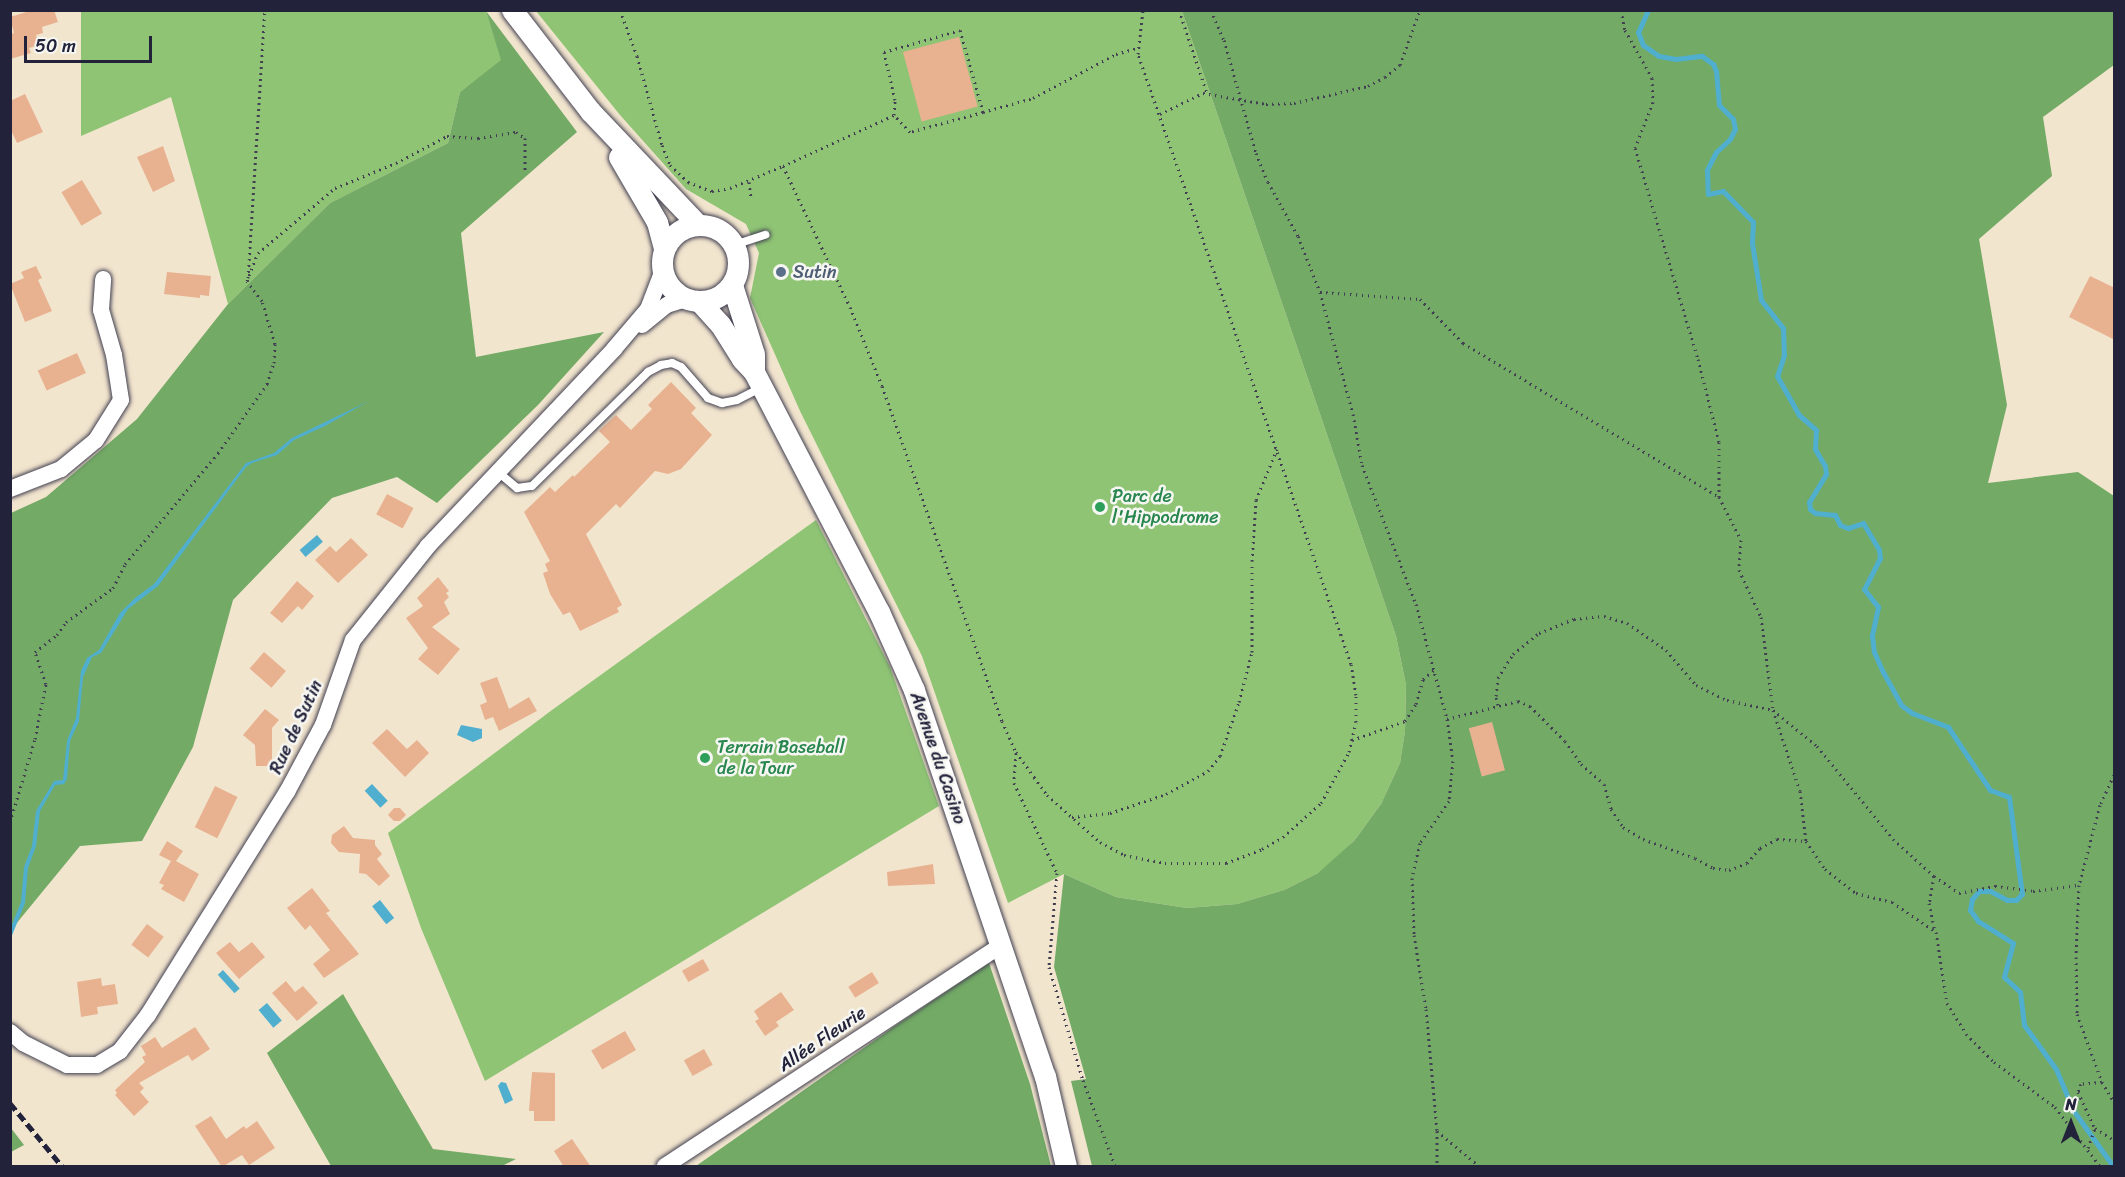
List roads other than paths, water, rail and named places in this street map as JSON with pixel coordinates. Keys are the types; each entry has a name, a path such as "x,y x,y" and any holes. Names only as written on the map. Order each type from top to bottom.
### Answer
{"street":[{"path":"512,10 590,111 646,199 657,222 667,282 720,324 758,379"},
{"path":"590,111 698,225"},
{"path":"663,260 678,232 698,225 719,230 734,245 738,265 732,285 754,354 758,379"},
{"name":"Rue de Sutin","path":"10,1032 23,1043 67,1065 97,1065 120,1051 148,1015 287,792 323,725 353,640 428,546 614,350 648,309 663,260"},
{"path":"10,489 61,469 96,440 121,399 114,355 101,310 103,279"},
{"path":"692,300 711,300 732,285"},
{"name":"Rue de Sutin","path":"614,350 667,305 692,300"},
{"name":"Avenue du Casino","path":"758,379 879,612 914,690 1045,1076 1066,1167"},
{"name":"Allée Fleurie","path":"665,1167 1002,945"}],"lane":[{"path":"734,245 765,235"},
{"path":"498,472 518,488 532,486 648,372 661,364 672,363 681,367 708,398 722,403 737,399 758,379"}],"water":[{"path":"369,401 325,426 294,440 277,455 246,467 158,586 128,609 101,653 92,657 83,677 79,721 70,741 67,779 64,784 55,785 40,811 36,846 28,868 25,903 11,938 11,927 21,902 24,867 32,846 36,811 54,781 63,780 67,741 76,718 81,671 87,658 99,650 120,613 154,584 246,463 274,453 292,438"},
{"path":"317,535 323,542 306,557 300,550"},
{"path":"461,725 482,729 482,738 473,742 457,735"},
{"path":"372,784 388,801 380,808 365,791"},
{"path":"380,900 394,918 386,924 372,906"},
{"path":"223,970 240,989 235,993 218,975"},
{"path":"267,1003 282,1021 273,1028 259,1010"},
{"path":"501,1082 506,1083 513,1100 505,1104 498,1086"}],"waterway":[{"path":"1648,10 1638,32 1643,45 1659,56 1676,59 1702,56 1713,64 1716,71 1719,105 1733,119 1735,129 1730,139 1716,152 1707,170 1708,194 1723,191 1753,222 1752,243 1761,300 1783,328 1784,355 1777,376 1799,415 1816,430 1815,449 1825,466 1826,474 1809,502 1810,509 1815,513 1835,515 1840,525 1848,528 1863,523 1879,550 1880,558 1864,589 1878,607 1872,636 1874,652 1883,672 1901,705 1912,713 1948,727 1990,790 2009,797 2022,894 2016,900 2007,900 1990,891 1979,891 1972,899 1970,910 1978,921 2013,943 2004,977 2020,992 2024,1025 2056,1069 2073,1110 2113,1166"}],"railway":[{"path":"10,1103 62,1166"}],"place":[{"name":"Sutin","path":"781,272"},
{"name":"Parc de l'Hippodrome","path":"1100,507"},
{"name":"Terrain Baseball de la Tour","path":"705,758"}]}
